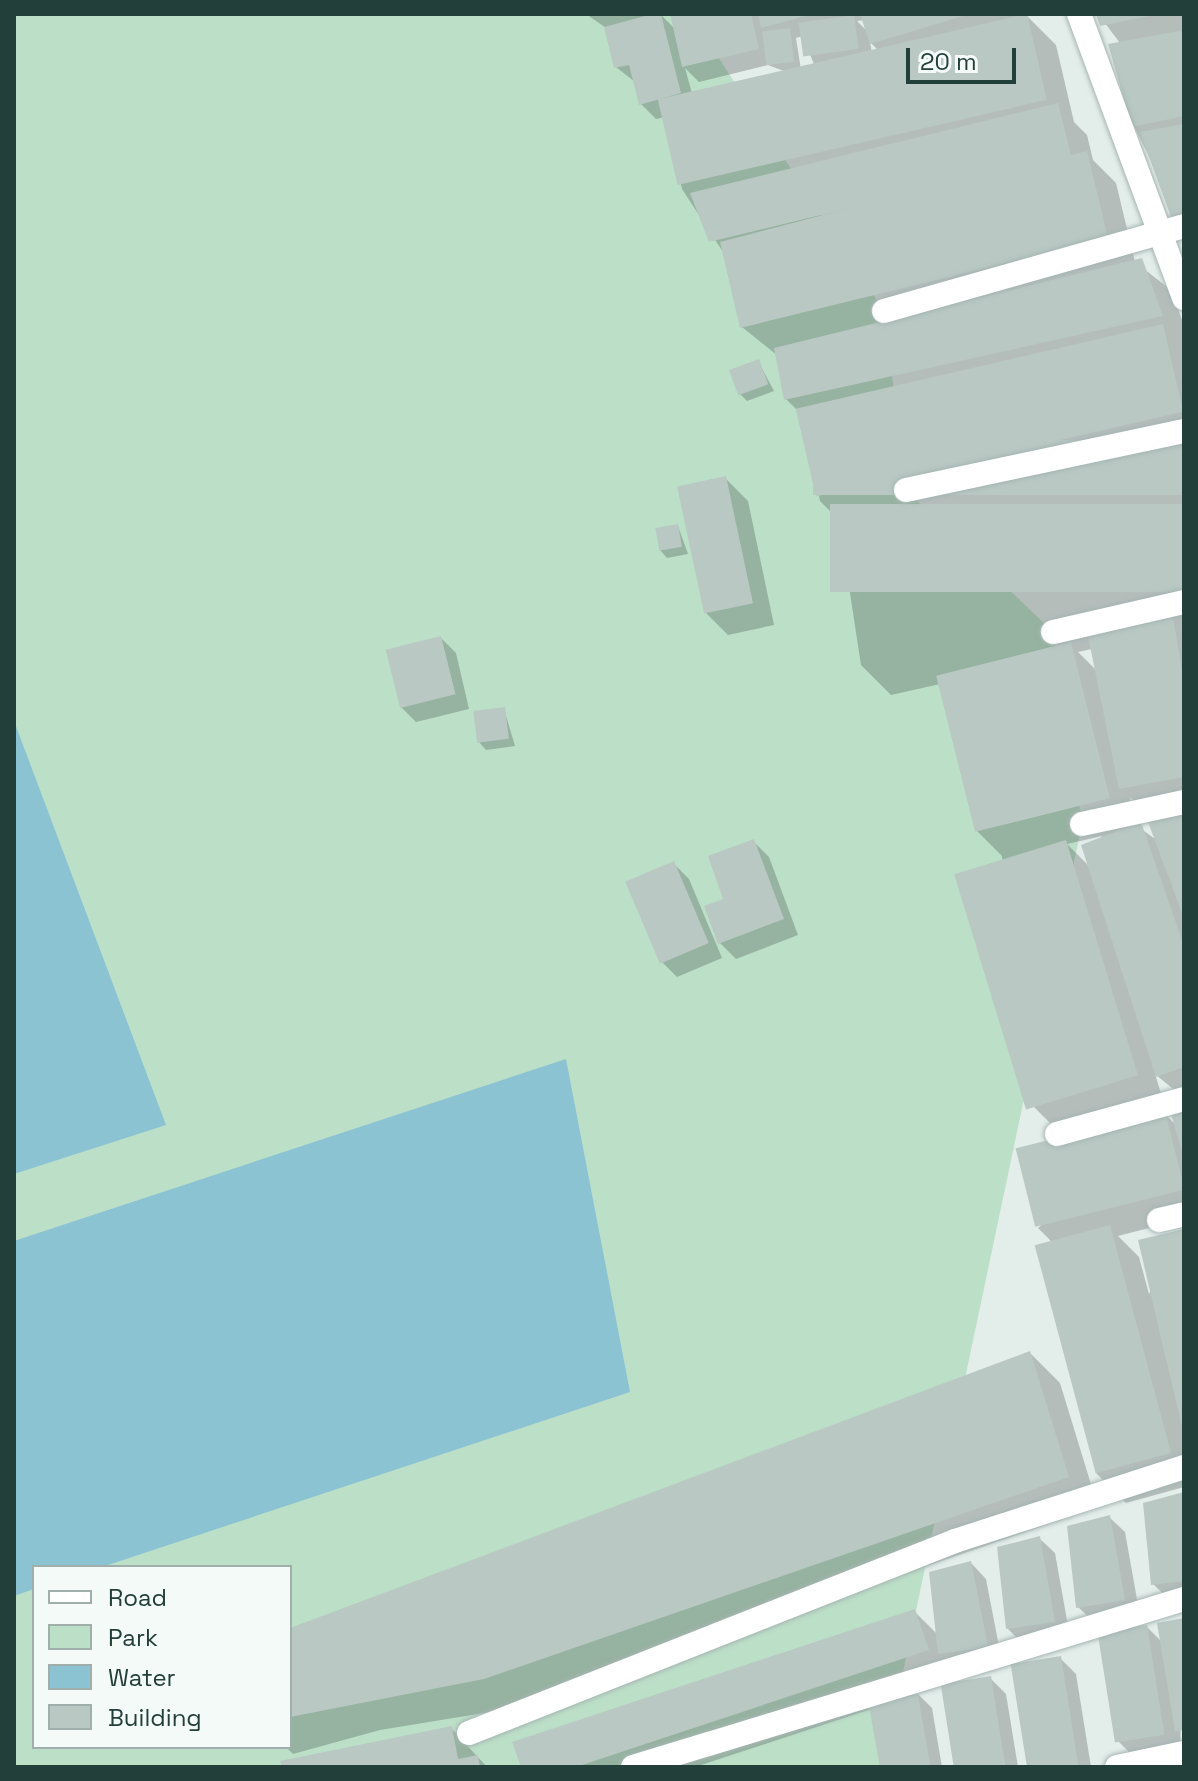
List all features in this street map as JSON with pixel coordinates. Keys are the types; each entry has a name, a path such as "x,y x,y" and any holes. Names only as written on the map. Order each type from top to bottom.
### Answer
{"street":[{"path":"1079,14 1173,229 1184,298"},
{"path":"884,311 1173,229"},
{"path":"906,490 1184,431"},
{"path":"1053,632 1184,602"},
{"path":"1082,824 1184,802"},
{"path":"1057,1134 1184,1099"},
{"path":"1159,1220 1184,1214"},
{"path":"469,1733 955,1541 1184,1467"},
{"path":"633,1767 1184,1599"},
{"path":"1117,1767 1184,1753"}],"green space":[{"path":"14,14 690,14 884,311 906,490 1053,632 1082,824 883,1767 14,1767"}],"water":[{"path":"14,721 166,1125 14,1174"},
{"path":"566,1059 630,1392 108,1565 32,1565 32,1590 14,1596 14,1241"}],"building":[{"path":"661,14 681,93 639,105 629,65 614,68 604,27"},
{"path":"670,14 751,14 759,49 682,67"},
{"path":"758,14 809,14 809,15 761,28"},
{"path":"860,14 966,14 966,15 870,44"},
{"path":"1027,14 1047,100 678,185 658,99"},
{"path":"1096,14 1153,14 1154,15 1100,26"},
{"path":"854,15 859,49 803,56 799,23"},
{"path":"790,28 794,62 766,65 762,31"},
{"path":"1184,30 1184,116 1132,127 1108,44"},
{"path":"1058,103 1071,155 1087,151 1108,238 740,328 720,242 858,206 709,242 690,193"},
{"path":"1184,124 1184,214 1171,217 1140,132"},
{"path":"1142,258 1163,316 784,400 774,348"},
{"path":"1163,324 1183,412 816,496 796,409"},
{"path":"759,359 768,384 738,395 729,370"},
{"path":"813,440 1184,440 1184,495 813,495"},
{"path":"726,476 753,603 704,614 677,486"},
{"path":"830,504 1184,504 1184,592 830,592"},
{"path":"678,524 682,547 659,551 655,528"},
{"path":"1173,617 1184,683 1184,777 1119,789 1088,636"},
{"path":"441,636 456,694 400,708 386,650"},
{"path":"1071,642 1110,798 975,832 936,676"},
{"path":"505,707 509,739 477,743 473,711"},
{"path":"1184,810 1184,918 1148,822"},
{"path":"1141,822 1184,946 1184,1067 1156,1077 1081,845"},
{"path":"754,839 784,919 718,944 704,906 723,899 708,856"},
{"path":"1066,840 1138,1075 1026,1109 954,874"},
{"path":"674,861 709,943 660,964 625,882"},
{"path":"1184,1106 1184,1156 1183,1156 1170,1110"},
{"path":"1165,1111 1184,1190 1035,1227 1016,1148"},
{"path":"1110,1225 1171,1453 1096,1473 1035,1245"},
{"path":"1184,1229 1184,1431 1183,1431 1138,1240"},
{"path":"1030,1351 1069,1477 484,1679 292,1717 292,1627"},
{"path":"1184,1492 1184,1581 1151,1585 1143,1503"},
{"path":"1110,1515 1125,1600 1076,1608 1067,1526"},
{"path":"1040,1536 1055,1622 1006,1629 997,1547"},
{"path":"971,1561 988,1647 938,1654 929,1572"},
{"path":"915,1609 929,1650 576,1767 521,1767 512,1742"},
{"path":"1184,1618 1184,1730 1175,1731 1157,1623"},
{"path":"1147,1625 1164,1735 1115,1742 1098,1633"},
{"path":"1061,1656 1078,1766 1027,1767 1011,1664"},
{"path":"991,1676 1005,1767 954,1767 941,1684"},
{"path":"917,1690 931,1767 880,1767 868,1699"},
{"path":"452,1726 458,1759 478,1755 480,1767 282,1767 280,1761"}]}
